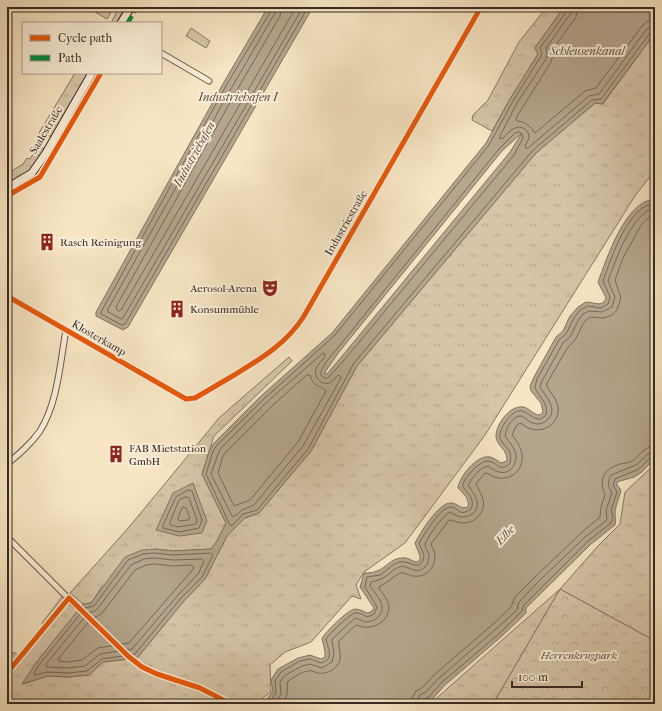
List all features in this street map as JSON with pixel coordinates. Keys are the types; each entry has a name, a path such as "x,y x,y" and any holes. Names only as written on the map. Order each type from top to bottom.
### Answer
{"main road":[{"path":"122,22 130,7"},
{"name":"Saalestraße","path":"7,188 32,172 46,153 91,74"}],"street":[{"name":"Industriestraße","path":"181,397 191,399 205,392 273,351 296,329 481,7"},
{"path":"162,53 209,81"},
{"name":"Klosterkamp","path":"7,296 181,397"},
{"path":"7,464 34,438 47,416 56,386 66,330"},
{"path":"7,537 76,605"}],"green space":[{"path":"98,7 114,7 107,19 95,12"},
{"path":"119,7 125,8 119,22 112,22"},
{"path":"547,7 564,7 535,48 538,54 492,131 472,120 473,115 488,100 519,42"},
{"path":"191,28 210,41 206,48 186,36"},
{"path":"655,33 655,170 635,196 485,435 405,543 364,572 356,585 361,599 352,596 311,642 285,652 270,665 271,692 254,704 7,704 7,676 68,601 78,611 35,664 23,684 48,676 68,677 89,675 103,662 137,658 184,601 205,579 227,536 245,518 259,513 311,451 357,366 536,153 595,103 603,104"},
{"path":"74,74 89,74 53,137 39,133"},
{"path":"40,146 45,150 29,171 7,185 7,174 23,164 27,158 30,159"},
{"path":"289,357 292,361 214,436 202,474 226,523 211,549 173,551 155,549 101,588 91,603 83,604 70,593 130,526 219,418"},
{"path":"655,464 655,641 560,589 598,546 620,524 625,492"},
{"path":"560,589 493,704 430,704"},
{"name":"Herrenkrugpark","path":"560,589 655,641 655,704 493,704"},
{"path":"62,597 65,597 66,600 45,625 42,623"},
{"path":"14,652 19,656 7,671 7,662"}],"water":[{"name":"Industriehafen I","path":"268,7 313,7 128,327 123,330 96,316 96,312 224,82"},
{"name":"Schleusenkanal","path":"564,7 655,7 655,33 602,104 595,103 536,153 357,366 311,451 259,513 245,518 227,536 205,579 184,601 137,658 103,662 89,675 68,677 48,676 22,684 35,664 83,604 91,603 125,557 142,550 155,549 173,551 211,549 226,523 202,474 210,449 214,443 261,396 332,333 486,143 510,99 538,54 535,48","holes":["522,133 510,152 343,355 327,374 325,374 339,352 502,151"]},
{"name":"Elbe","path":"655,199 655,458 642,472 634,477 617,482 617,485 621,490 615,510 615,525 591,544 526,608 526,613 502,636 444,686 431,701 426,702 426,704 261,704 273,691 271,680 278,669 298,658 310,655 321,659 325,657 322,638 337,622 351,610 355,609 367,613 371,612 374,608 360,587 364,573 372,573 377,571 398,558 406,558 417,562 420,560 420,556 415,543 425,526 441,507 451,503 463,508 468,507 467,499 458,488 459,483 465,473 474,463 485,457 491,457 501,463 507,461 506,453 498,442 496,436 498,426 509,412 518,407 523,407 538,415 543,412 541,403 531,391 530,386 534,377 556,337 563,331 570,316 578,307 586,302 600,304 604,302 606,298 598,282 612,246 626,220 635,209 644,202"},
{"path":"193,483 207,521 202,533 179,536 156,530 173,493"}],"marked path":[{"path":"129,22 137,7"}],"cycle path":[{"path":"7,296 186,399 195,398 236,374 264,356 282,342 304,316 481,7"},
{"path":"7,196 40,177 100,74"},
{"path":"7,673 69,598 128,656 142,667 157,674 200,688 231,704"}],"place":[{"name":"Rasch Reinigung","path":"47,242"},
{"name":"Aerosol-Arena","path":"270,288"},
{"name":"Konsummühle","path":"177,309"},
{"name":"FAB Mietstation GmbH","path":"116,454"}],"water label":[{"name":"Industriehafen","path":"194,154"}]}
